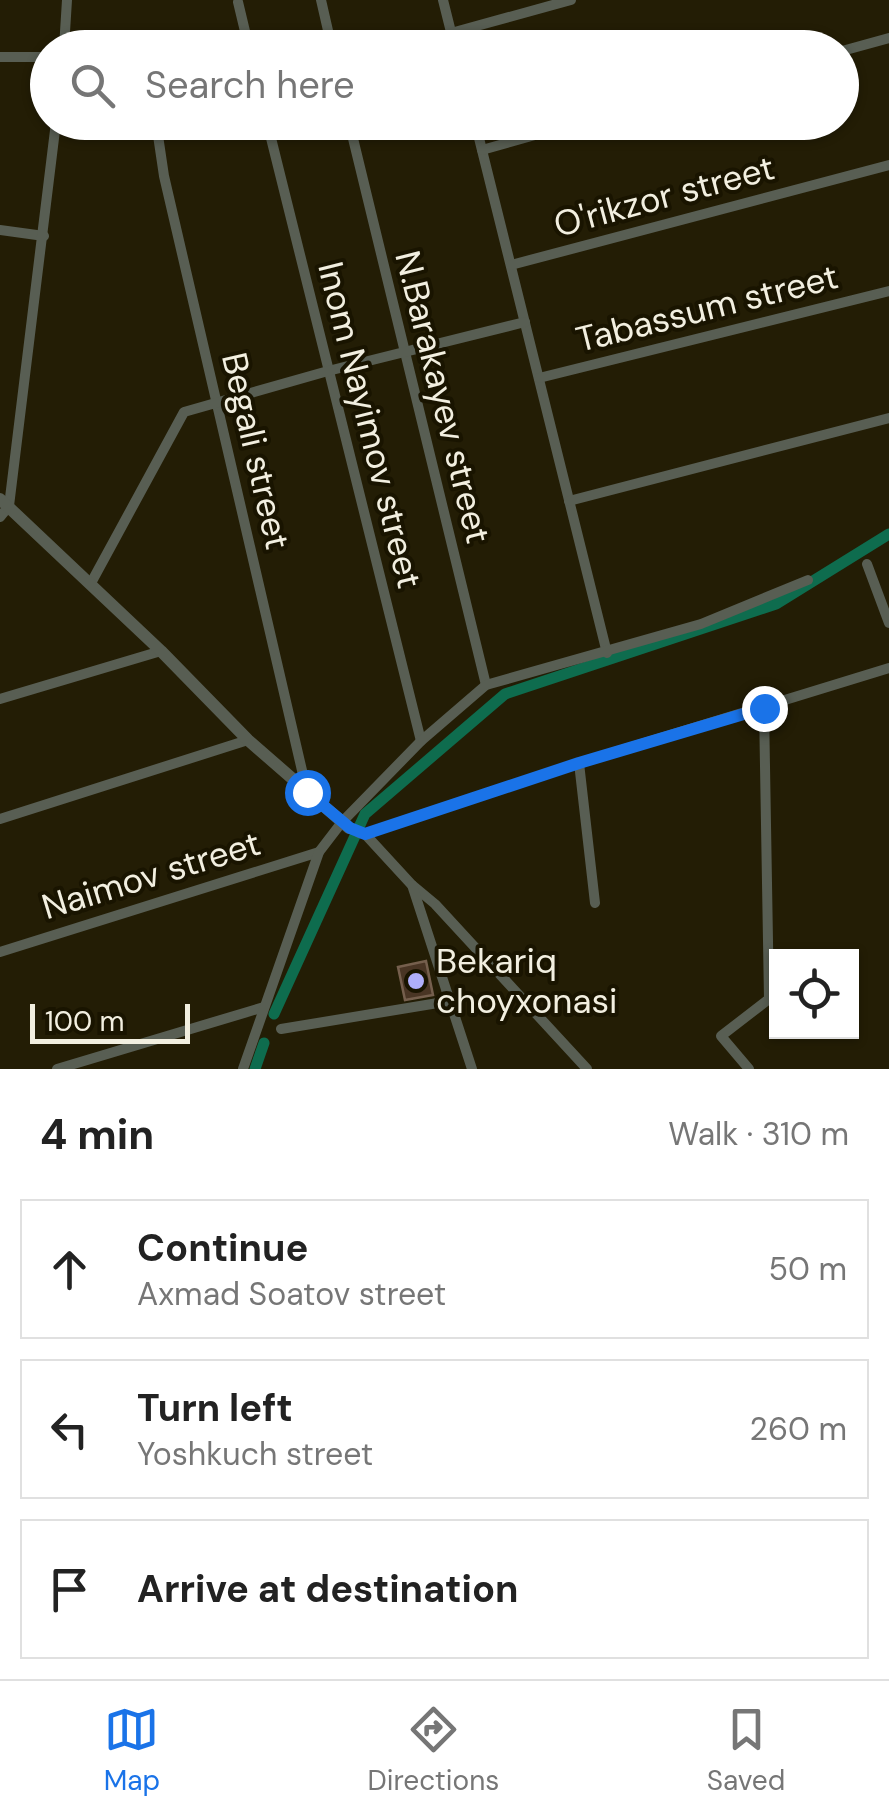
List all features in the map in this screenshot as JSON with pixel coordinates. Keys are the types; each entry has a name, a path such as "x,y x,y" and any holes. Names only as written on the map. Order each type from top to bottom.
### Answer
{"street":[{"path":"66,30 68,0"},
{"path":"321,0 328,30"},
{"path":"443,0 450,30"},
{"path":"465,30 571,0"},
{"path":"238,2 244,30"},
{"path":"859,46 889,38"},
{"path":"0,56 30,57"},
{"path":"54,140 44,236 3,507 92,583 248,740 435,904 586,1069"},
{"name":"Begali street","path":"159,140 307,792"},
{"name":"Inom Nayimov street","path":"271,140 421,741"},
{"name":"N.Barakayev street","path":"353,140 486,684"},
{"path":"480,140 607,653"},
{"path":"482,150 517,140"},
{"name":"O'rikzor street","path":"511,264 889,165"},
{"path":"0,230 44,236"},
{"name":"Tabassum street","path":"539,378 889,290"},
{"path":"92,583 184,412 525,322"},
{"path":"569,501 889,418"},
{"path":"867,564 889,624"},
{"path":"243,1069 320,852 353,829 421,741 486,684 702,624 808,580"},
{"path":"0,700 161,650"},
{"path":"353,829 889,668"},
{"path":"750,1069 720,1036 769,999 764,708"},
{"path":"0,819 248,740"},
{"path":"579,763 594,903"},
{"name":"Naimov street","path":"0,952 320,852"},
{"path":"412,884 472,1069"},
{"path":"281,1029 450,1001"},
{"path":"57,1069 264,1007"}],"building":[{"name":"Bekariq choyxonasi","path":"426,961 433,995 405,1000 398,967"}],"waterway":[{"path":"274,1014 365,814 505,694 776,604 889,534"},
{"path":"255,1069 264,1043"}],"place":[{"name":"Bekariq choyxonasi","path":"416,981"}],"route":[{"path":"307,792 350,828 365,834 579,763 764,708"}]}
